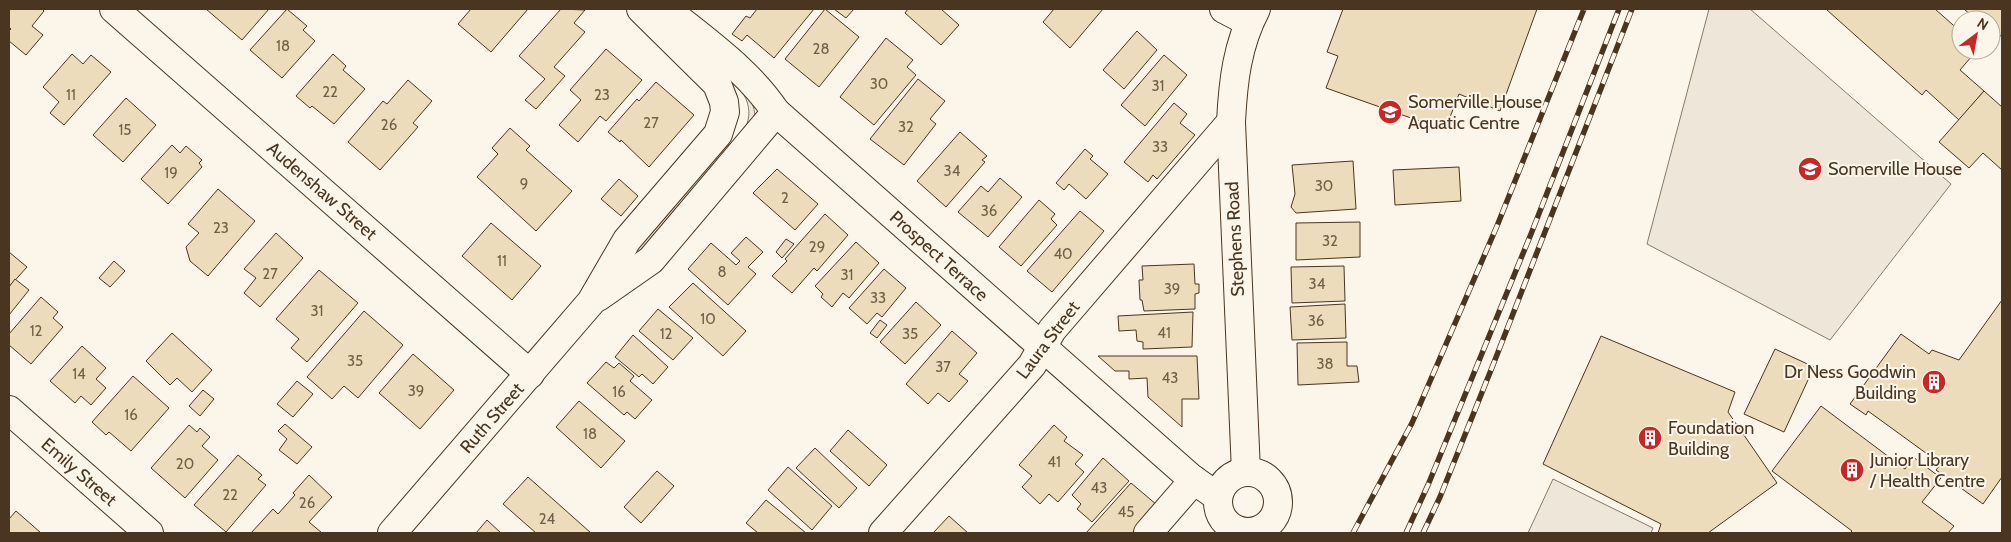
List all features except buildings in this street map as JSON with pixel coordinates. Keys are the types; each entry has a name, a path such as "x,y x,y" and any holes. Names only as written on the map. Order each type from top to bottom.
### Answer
{"street":[{"name":"Audenshaw Street","path":"114,9 530,374"},
{"name":"Ruth Street","path":"392,533 591,302 627,240 718,134 725,112 724,102 716,84 641,9"},
{"name":"Prospect Terrace","path":"666,9 751,79 776,112 1042,348 1194,480 1218,497"},
{"path":"1224,9 1252,15"},
{"name":"Stephens Road","path":"1246,472 1231,122 1235,68 1252,15"},
{"name":"Ruth Street","path":"591,302 651,260 776,112"},
{"name":"Laura Street","path":"883,533 1026,372 1052,330 1231,122"},
{"name":"Emily Street","path":"9,410 149,533"},
{"path":"1256,473 1265,478 1272,486 1278,504 1275,514 1269,523 1260,529 1250,532 1239,530 1229,525 1222,517 1218,507 1218,497 1222,487 1236,474 1256,473"},
{"path":"1148,533 1194,480"}],"shaded area":[{"path":"1709,9 1750,9 1951,184 1830,340 1647,244"},
{"path":"680,29 732,74 752,102 755,117 752,131 748,137 732,149 687,204 631,263 629,257 722,140 732,148 740,138 748,120 747,103 738,85 729,76 724,81 675,31"},
{"path":"1553,479 1653,528 1651,533 1528,533"}],"railway":[{"path":"1353,533 1412,423 1497,226 1584,9"},
{"path":"1406,533 1428,485 1531,234 1619,9"},
{"path":"1423,533 1440,497 1493,365 1632,9"}],"place":[{"name":"Somerville House Aquatic Centre","path":"1390,112"},
{"name":"Somerville House","path":"1810,169"},
{"name":"Dr Ness Goodwin Building","path":"1934,382"},
{"name":"Foundation Building","path":"1650,438"},
{"name":"Junior Library / Health Centre","path":"1852,470"}]}
